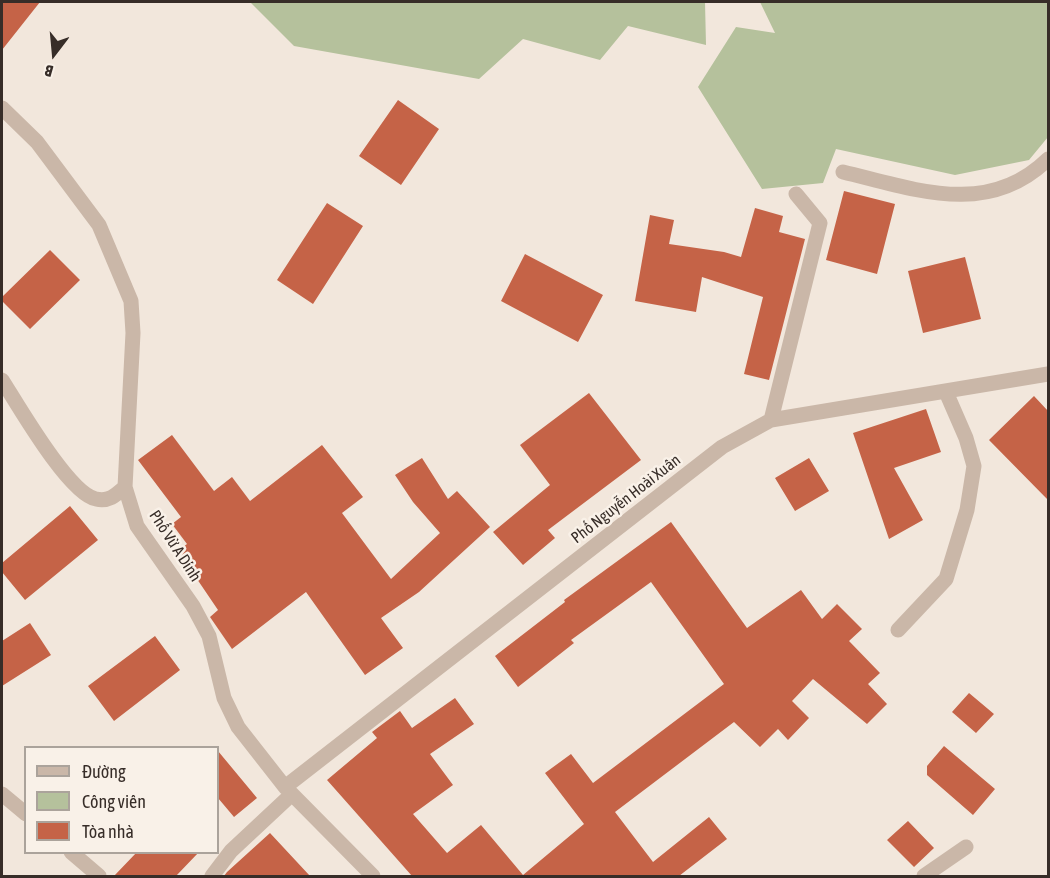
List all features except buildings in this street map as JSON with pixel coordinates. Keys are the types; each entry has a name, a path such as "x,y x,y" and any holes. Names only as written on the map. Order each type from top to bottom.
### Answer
{"street":[{"name":"Phố Vừ A Dính","path":"2,108 37,142 99,225 131,301 133,333 125,488 137,526 193,606 209,636 224,698 238,728 289,790 373,876"},
{"path":"843,172 944,196 985,194 1024,178 1048,159"},
{"path":"771,420 820,223 796,194"},
{"name":"Phố Nguyễn Hoài Xuân","path":"212,876 231,850 289,790 722,447 771,420 1048,374"},
{"path":"2,380 71,483 95,500 111,499 125,488"},
{"path":"898,630 946,579 967,510 974,466 966,438 946,392"},
{"path":"2,794 24,812"},
{"path":"924,876 966,847"},
{"path":"73,854 99,876"}],"green space":[{"path":"250,2 705,2 706,45 628,26 600,60 523,39 479,79 294,46"},
{"path":"760,2 1048,2 1048,137 1029,160 955,175 836,149 823,183 762,189 698,87 736,27 775,33"}]}
